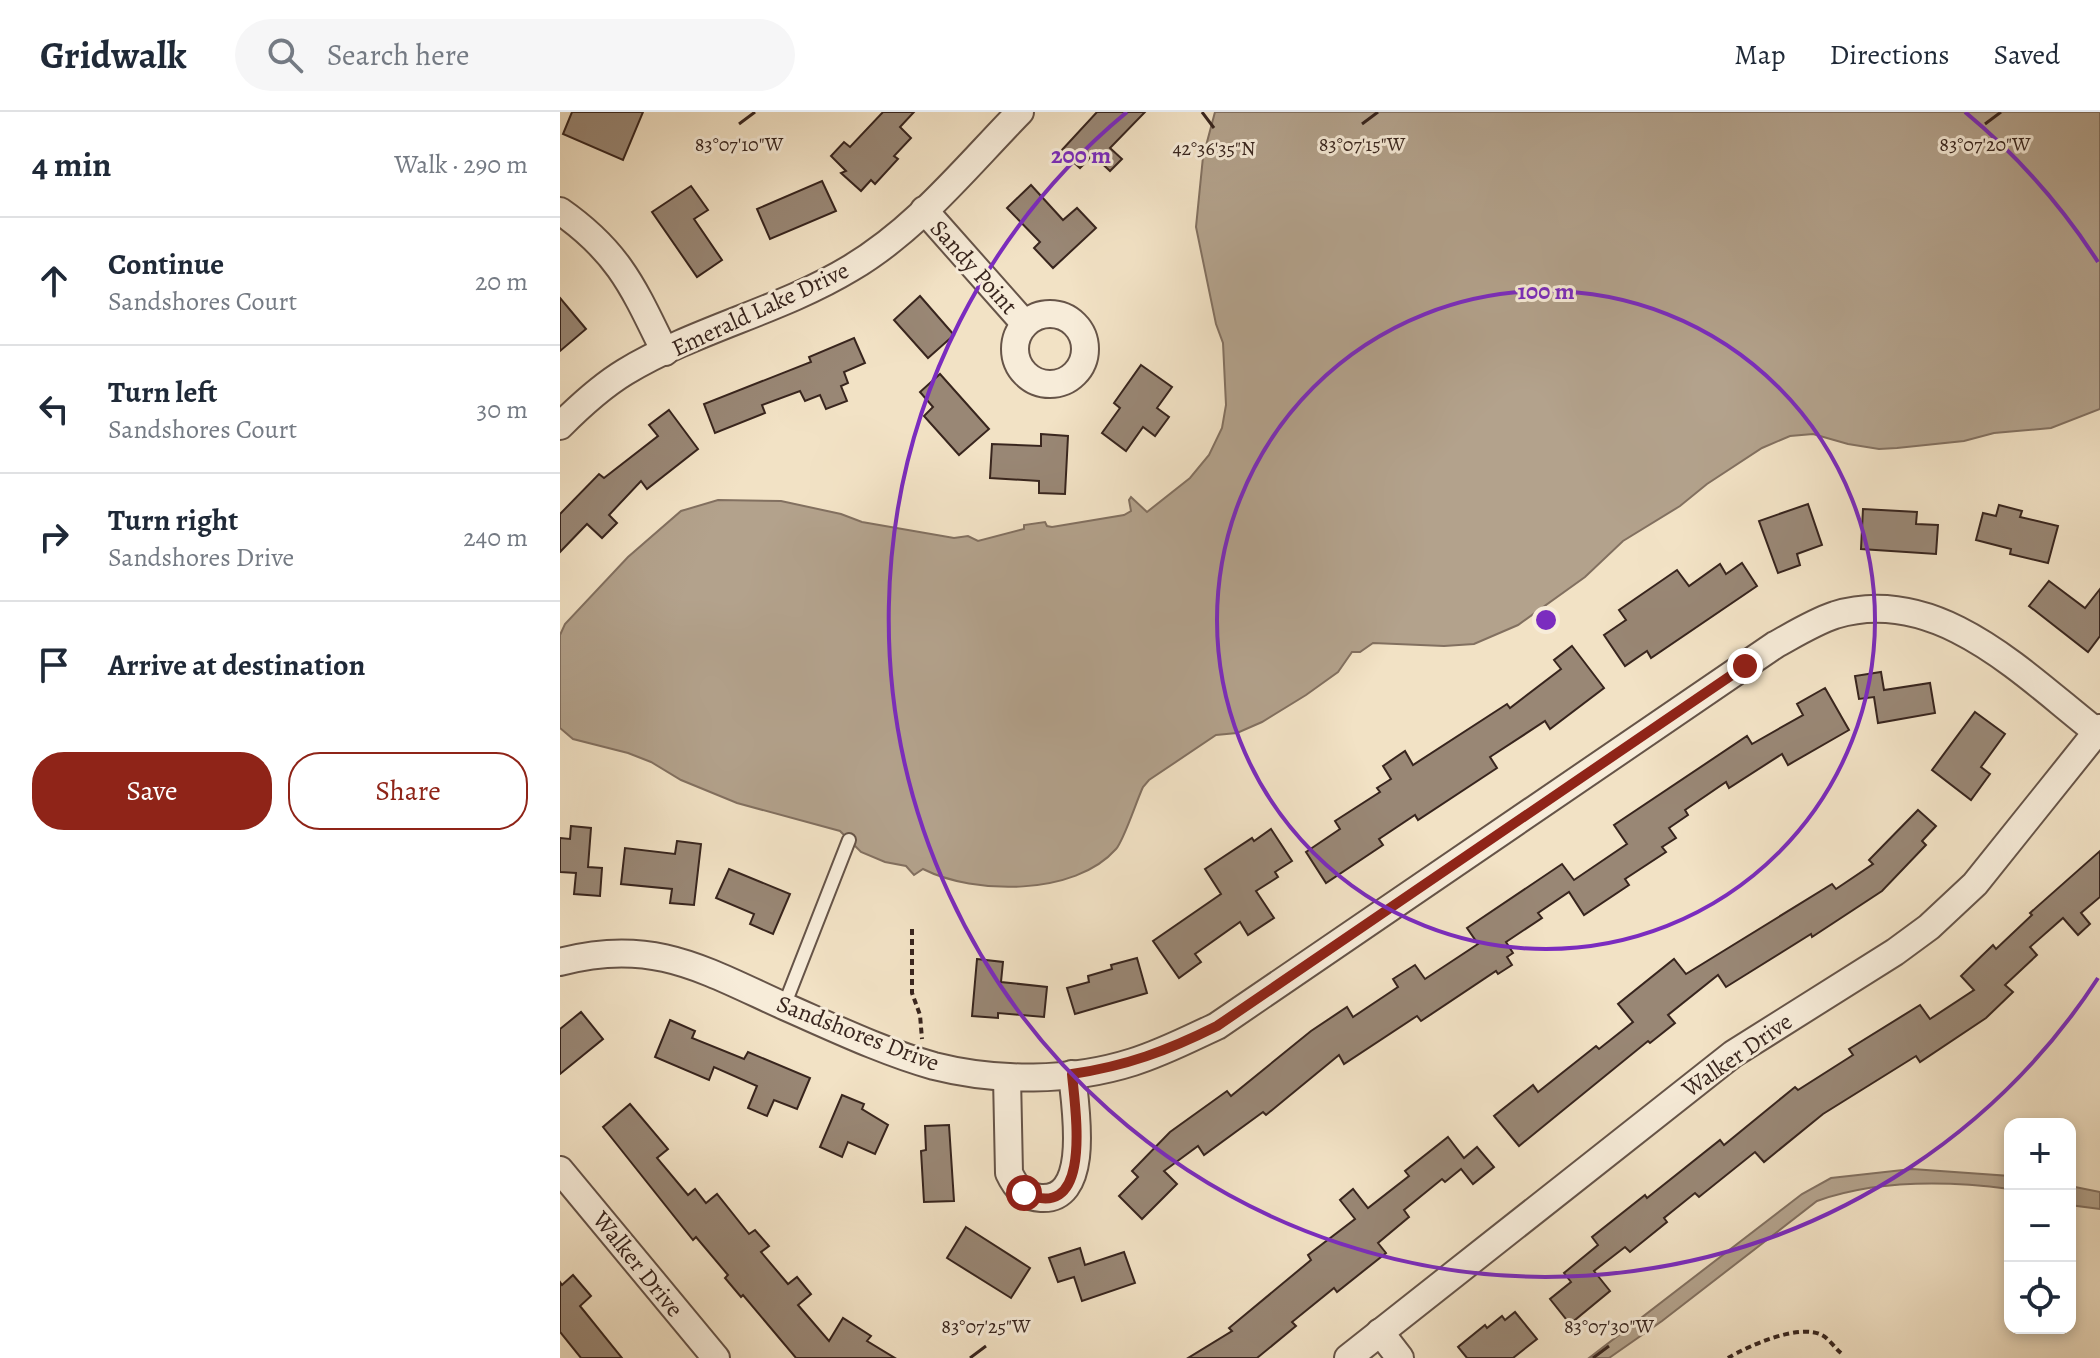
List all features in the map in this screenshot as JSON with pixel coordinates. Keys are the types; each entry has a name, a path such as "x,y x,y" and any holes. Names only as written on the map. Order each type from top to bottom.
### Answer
{"street":[{"name":"Emerald Lake Drive","path":"560,426 625,372 818,286 874,254 924,210 1020,112"},
{"name":"Sandy Point","path":"924,210 1025,324"},
{"path":"560,211 612,254 632,285 665,352"},
{"name":"Sandshores Drive","path":"560,962 608,953 658,955 694,965 919,1061 970,1073 1007,1077 1072,1074 1132,1063 1175,1047 1217,1026 1775,645 1808,626 1838,614 1892,610 1958,628 2001,656 2098,730"},
{"name":"Walker Drive","path":"1348,1358 1733,1054 1895,952 1929,927 1975,884 2098,730"},
{"path":"1007,1077 1009,1173 1015,1186 1024,1193 1034,1198 1048,1199 1066,1188 1073,1179 1076,1163 1072,1074"},
{"name":"Walker Drive","path":"560,1170 716,1358"},
{"path":"1380,1332 1400,1358"}],"lane":[{"path":"784,1006 849,840"}],"path":[{"path":"912,929 912,993 923,1034 919,1061"},
{"path":"1728,1358 1768,1339 1807,1332 1822,1335 1841,1353"}],"shaded area":[{"path":"1215,112 2100,112 2100,409 2051,428 1994,433 1964,441 1879,449 1813,434 1790,436 1762,448 1680,506 1623,541 1585,577 1518,625 1474,644 1373,643 1360,652 1352,652 1338,672 1262,722 1237,733 1216,735 1149,780 1116,849 1076,876 1050,883 996,886 944,878 923,869 914,875 906,866 885,862 861,852 840,831 737,803 681,780 651,762 628,753 573,739 560,728 560,635 565,624 628,557 681,511 718,500 781,501 841,514 862,522 954,538 968,536 978,541 1024,529 1024,525 1045,522 1052,527 1124,515 1131,511 1131,497 1147,512 1190,478 1209,455 1222,428 1226,405 1223,343 1216,324 1196,227 1203,157"},
{"path":"1912,1169 2004,1176 2004,1188 1912,1184 1863,1189 1817,1201 1609,1358 1589,1358 1802,1194 1831,1178"},
{"path":"2076,1187 2100,1192 2100,1209 2076,1206"}],"building":[{"path":"572,112 643,112 623,160 563,134"},
{"path":"883,112 914,112 900,127 911,138 894,156 898,159 875,184 871,180 861,191 841,173 846,171 831,156 844,142 850,147"},
{"path":"1097,112 1145,112 1110,148 1122,159 1110,171 1093,155 1080,168 1061,151"},
{"path":"822,181 836,211 770,239 757,209"},
{"path":"1031,185 1063,220 1077,208 1096,228 1053,268 1034,248 1040,242 1007,208"},
{"path":"691,186 708,210 694,219 722,260 697,277 652,212"},
{"path":"920,296 954,335 928,358 894,320"},
{"path":"560,298 586,329 560,351"},
{"path":"854,338 865,363 844,372 848,383 841,386 847,401 826,409 820,395 805,401 800,391 762,405 765,413 715,433 704,404 811,362 809,357"},
{"path":"1141,365 1172,387 1157,408 1169,417 1155,436 1143,427 1126,451 1102,433 1120,408 1114,403"},
{"path":"940,374 989,429 959,455 924,416 933,407 920,392"},
{"path":"669,410 698,449 647,489 641,481 609,515 617,523 602,538 587,524 560,552 560,514 599,474 604,478 658,436 649,425"},
{"path":"1041,434 1068,436 1065,494 1039,493 1039,481 990,478 992,444 1041,446"},
{"path":"1808,504 1822,545 1797,554 1800,565 1778,573 1759,521"},
{"path":"1999,505 2022,511 2020,517 2058,526 2048,563 2010,554 2011,549 1976,540 1983,513 1996,516"},
{"path":"1863,509 1917,512 1916,524 1938,525 1936,554 1861,549"},
{"path":"1742,563 1757,586 1651,658 1647,651 1625,666 1604,635 1626,620 1619,610 1677,570 1689,586 1720,564 1726,574"},
{"path":"2049,581 2085,608 2100,589 2100,636 2088,652 2029,606"},
{"path":"1572,646 1604,688 1550,729 1545,721 1490,757 1497,768 1418,820 1415,815 1379,839 1383,845 1326,883 1306,852 1340,829 1335,821 1380,792 1377,788 1391,779 1383,766 1405,751 1413,765 1507,704 1510,708 1561,669 1554,660"},
{"path":"1881,672 1884,690 1930,683 1935,713 1878,723 1874,697 1859,699 1855,676"},
{"path":"1825,688 1849,730 1788,765 1782,754 1729,788 1726,782 1685,810 1688,815 1669,828 1676,838 1662,847 1666,852 1625,879 1629,885 1584,915 1569,892 1538,913 1542,918 1506,942 1513,953 1507,957 1512,965 1498,974 1496,971 1421,1021 1417,1016 1344,1064 1339,1055 1266,1115 1263,1112 1204,1155 1198,1146 1164,1171 1177,1184 1142,1219 1119,1196 1138,1177 1132,1171 1170,1132 1227,1091 1231,1096 1311,1031 1347,1007 1353,1017 1398,987 1393,979 1415,965 1425,979 1478,944 1467,928 1562,864 1574,880 1627,844 1614,825 1747,736 1752,744 1803,715 1797,704"},
{"path":"1975,712 2005,734 1981,767 1990,774 1971,800 1932,770"},
{"path":"1918,810 1936,826 1922,841 1926,845 1882,891 1812,937 1811,934 1726,987 1718,975 1668,1015 1675,1023 1650,1043 1648,1041 1519,1146 1494,1116 1533,1085 1538,1092 1596,1046 1599,1049 1633,1022 1618,1004 1674,959 1686,974 1832,884 1836,889 1873,864 1869,860"},
{"path":"571,826 591,828 588,867 602,868 600,896 574,894 576,873 560,872 560,838 570,839"},
{"path":"1271,829 1292,861 1275,872 1278,877 1256,891 1274,918 1248,935 1240,922 1195,954 1201,962 1179,978 1153,941 1221,894 1205,869"},
{"path":"677,841 701,844 694,905 670,903 672,889 621,884 625,848 675,854"},
{"path":"2100,851 2100,897 2081,913 2090,924 2078,935 2063,918 2030,947 2037,955 2005,985 2013,992 1986,1018 1920,1062 1916,1056 1823,1114 1764,1162 1755,1152 1699,1197 1695,1193 1664,1218 1667,1222 1630,1252 1625,1247 1594,1271 1610,1291 1570,1324 1550,1299 1571,1282 1564,1273 1598,1245 1592,1237 1720,1140 1724,1145 1795,1087 1798,1090 1853,1055 1849,1049 1920,1005 1930,1019 1974,990 1961,976 1993,945 1996,949 2032,915 2030,913"},
{"path":"729,869 790,894 773,934 750,924 754,914 716,898"},
{"path":"1137,958 1147,993 1075,1014 1067,988 1089,982 1088,976 1112,969 1111,965"},
{"path":"977,959 1003,962 1001,982 1047,987 1044,1017 998,1013 998,1018 972,1016"},
{"path":"581,1012 603,1039 560,1074 560,1029"},
{"path":"670,1020 695,1031 692,1038 744,1059 748,1052 810,1078 797,1109 774,1100 767,1116 748,1108 757,1086 714,1067 709,1080 655,1057"},
{"path":"842,1095 864,1104 862,1109 888,1125 875,1154 848,1142 842,1157 820,1147"},
{"path":"630,1104 668,1149 657,1158 688,1195 695,1189 706,1203 717,1194 749,1234 755,1230 769,1246 761,1252 788,1284 797,1277 811,1294 798,1305 829,1341 843,1318 871,1336 867,1341 895,1358 796,1358 725,1278 728,1275 696,1237 693,1240 603,1127"},
{"path":"949,1125 954,1201 924,1202 921,1151 926,1150 925,1126"},
{"path":"1448,1137 1464,1158 1477,1147 1494,1167 1473,1184 1461,1169 1445,1182 1442,1179 1404,1210 1409,1217 1378,1243 1386,1253 1337,1292 1334,1288 1292,1322 1296,1326 1257,1358 1188,1358 1232,1331 1229,1328 1311,1260 1308,1255 1355,1219 1340,1200 1353,1189 1368,1208 1409,1176 1405,1171"},
{"path":"966,1227 1030,1268 1011,1298 947,1258"},
{"path":"1080,1248 1085,1265 1124,1252 1135,1283 1082,1301 1074,1277 1058,1282 1049,1258"},
{"path":"573,1275 591,1296 580,1306 622,1358 581,1358 560,1332 560,1282 562,1285"},
{"path":"1515,1312 1537,1339 1513,1358 1467,1358 1458,1347 1485,1325 1487,1328 1502,1316 1505,1320"}],"route":[{"path":"1024,1193 1034,1198 1048,1199 1066,1188 1073,1179 1076,1163 1072,1074 1132,1063 1175,1047 1217,1026 1745,666"}]}
